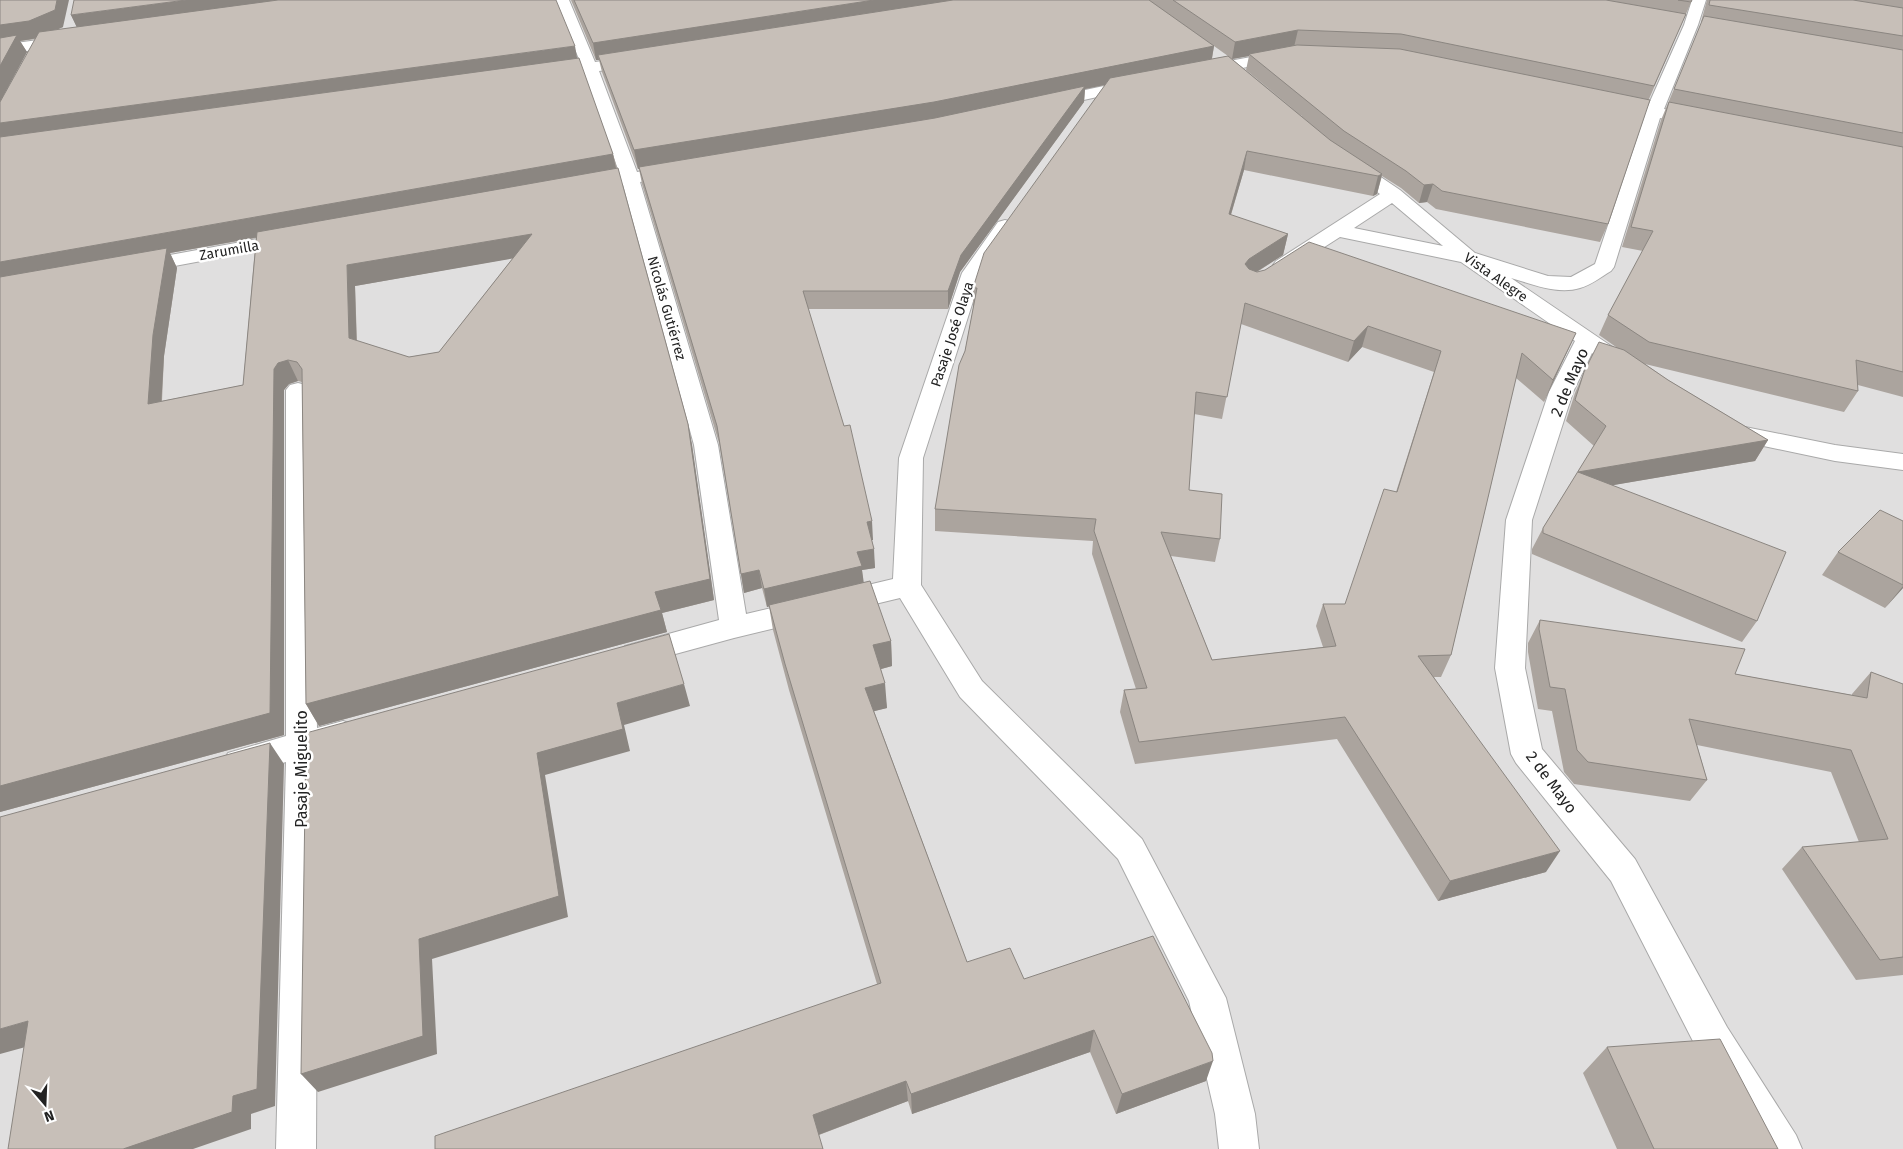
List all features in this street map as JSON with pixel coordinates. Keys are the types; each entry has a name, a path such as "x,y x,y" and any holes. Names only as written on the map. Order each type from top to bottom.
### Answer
{"street":[{"name":"Nicolás Gutiérrez","path":"562,0 590,68 630,178 706,445 734,627"},
{"path":"1336,230 1468,257 1546,282 1575,283 1604,266 1654,112 1696,26 1699,0"},
{"path":"1672,22 1696,26"},
{"path":"0,50 41,45 76,35"},
{"path":"32,62 41,45"},
{"path":"1205,49 1251,85"},
{"path":"1180,75 1294,54 1304,54"},
{"path":"531,76 648,59"},
{"path":"1028,107 1151,81"},
{"path":"1086,114 1102,91"},
{"path":"1596,100 1721,126"},
{"name":"Vista Alegre","path":"1333,154 1393,194 1468,257 1642,378"},
{"path":"572,189 699,167"},
{"path":"1270,274 1393,194"},
{"name":"Pasaje José Olaya","path":"908,586 911,458 972,272 1017,209"},
{"name":"Zarumilla","path":"116,271 310,236"},
{"name":"2 de Mayo","path":"1586,340 1561,392 1519,520 1510,668 1527,754 1623,870 1713,1040 1782,1149"},
{"name":"Pasaje Miguelito","path":"296,1149 302,745 298,390"},
{"path":"1716,423 1732,433 1835,453 1903,462"},
{"path":"609,661 734,627 908,586 971,689 1130,849 1207,998 1236,1114 1239,1149"},
{"path":"217,768 369,726"}],"shaded area":[{"path":"0,0 1903,0 1903,1149 0,1149"}],"building":[{"path":"0,0 57,0 55,10 29,21 0,25"},
{"path":"74,0 186,0 71,15"},
{"path":"278,0 556,0 575,46 0,123 0,102 39,32"},
{"path":"574,0 874,0 593,43"},
{"path":"953,0 1149,0 1214,46 934,102 634,150 598,55"},
{"path":"1173,0 1606,0 1686,14 1654,86 1401,34 1298,30 1235,42"},
{"path":"1710,0 1853,0 1903,8 1903,36 1709,5"},
{"path":"1704,16 1903,50 1903,133 1674,89"},
{"path":"17,35 0,66 0,38"},
{"path":"1297,45 1400,49 1650,100 1608,224 1442,191 1433,184 1424,185 1406,171 1344,131 1249,54"},
{"path":"1228,56 1330,140 1382,174 1378,176 1247,151 1229,214 1288,234 1249,259 1245,264 1249,269 1257,272 1265,270 1309,242 1576,333 1553,380 1522,353 1451,655 1418,656 1560,851 1450,881 1345,717 1139,742 1124,690 1147,688 1094,531 1096,519 935,509 959,365 965,351 977,288 973,288 984,253 1110,78","holes":["1245,303 1354,341 1368,326 1441,351 1397,492 1384,489 1345,604 1323,604 1336,646 1212,660 1161,532 1220,539 1222,494 1189,490 1196,392 1227,397"]},
{"path":"579,58 613,154 0,262 0,137"},
{"path":"1085,86 961,255 948,291 803,291 844,426 850,425 872,521 867,522 874,549 857,552 862,566 764,589 759,570 741,574 717,426 639,167 935,118"},
{"path":"1669,102 1903,147 1903,372 1856,360 1858,391 1649,342 1608,315 1653,231 1631,227"},
{"path":"618,168 688,424 710,579 655,592 661,610 306,704 302,369 297,362 288,360 278,363 274,369 270,713 0,786 0,277 167,248 153,335 148,404 243,385 257,232","holes":["532,234 439,352 409,357 349,338 347,265"]},
{"path":"1599,342 1624,350 1668,380 1768,440 1578,472 1786,552 1757,621 1543,533 1543,528 1606,426 1575,400 1584,372"},
{"path":"1880,510 1903,521 1903,585 1838,552"},
{"path":"870,581 891,641 873,645 885,683 865,688 967,962 1010,948 1024,979 1153,936 1212,1053 1213,1061 1122,1094 1094,1030 911,1094 906,1081 813,1115 823,1149 435,1149 435,1136 881,983 769,605"},
{"path":"1540,620 1745,649 1735,674 1867,698 1871,672 1903,684 1903,957 1880,960 1802,847 1888,839 1851,750 1689,719 1707,780 1588,762 1577,750 1565,689 1550,687 1539,629"},
{"path":"669,634 684,684 617,703 623,729 537,753 559,896 419,939 423,1036 301,1074 306,733"},
{"path":"270,743 257,1089 233,1096 232,1112 123,1149 8,1149 28,1021 0,1029 0,817"},
{"path":"1720,1039 1778,1149 1654,1149 1607,1047"}]}
